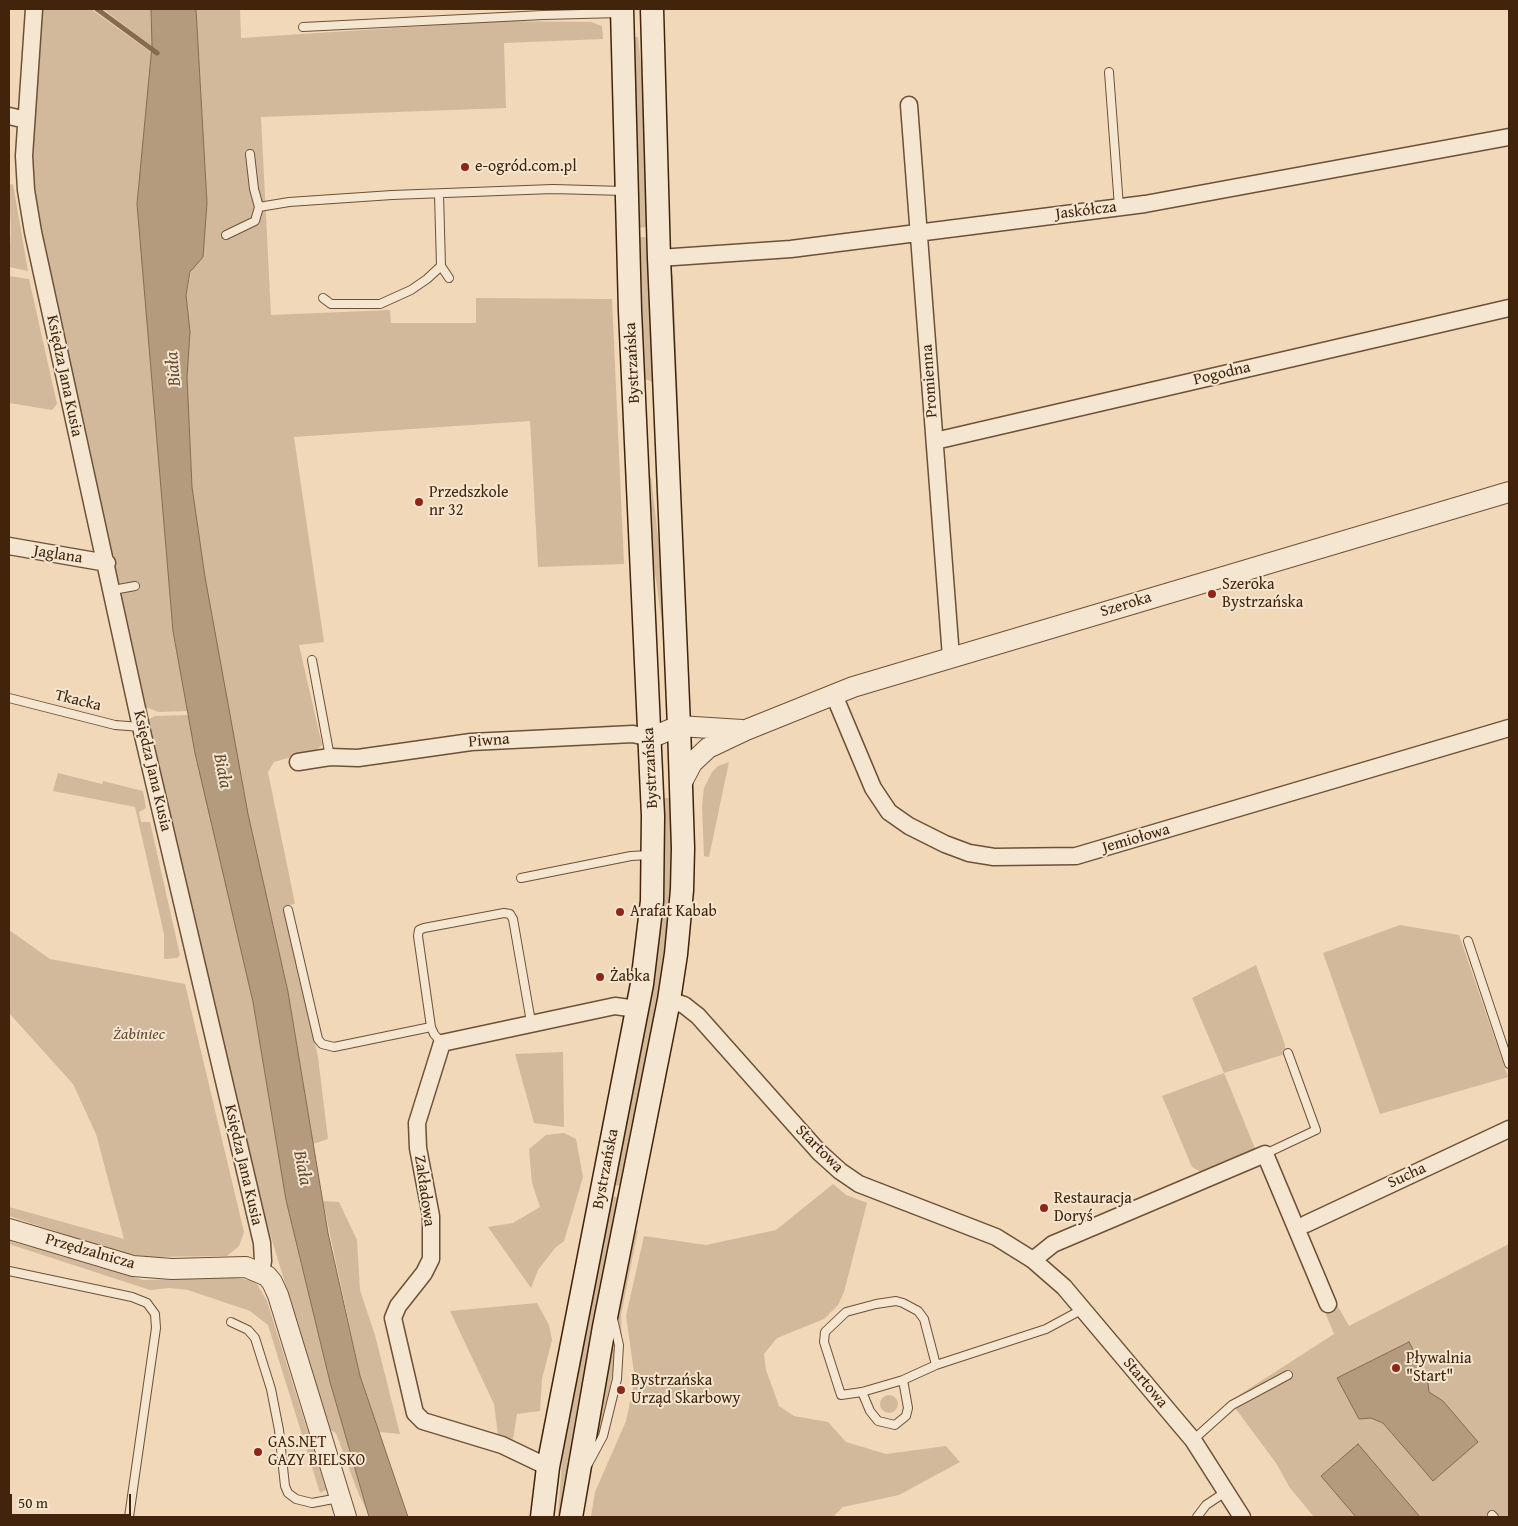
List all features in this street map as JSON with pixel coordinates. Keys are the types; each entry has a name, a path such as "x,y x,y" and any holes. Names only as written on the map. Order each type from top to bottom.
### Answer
{"main road":[{"name":"Bystrzańska","path":"571,1517 609,1303 668,1000 681,907 683,848 659,258 652,9"},
{"name":"Bystrzańska","path":"542,1517 548,1467 637,1009 648,942 653,856 650,738 626,191 622,11"},
{"path":"634,386 664,390"}],"street":[{"name":"Księdza Jana Kusia","path":"34,9 24,156 26,190 33,232 142,727 262,1243 263,1261 261,1272"},
{"name":"Promienna","path":"909,105 951,657"},
{"path":"9,116 26,120"},
{"name":"Jaskółcza","path":"659,258 791,249 1163,201 1509,137"},
{"name":"Pogodna","path":"935,441 1509,308"},
{"name":"Szeroka","path":"680,786 692,763 708,748 746,730 834,695 951,657 1509,492"},
{"name":"Jaglana","path":"9,546 107,563"},
{"name":"Jemiołowa","path":"834,695 873,788 889,812 909,826 945,844 969,853 994,857 1076,856 1509,728"},
{"path":"650,738 679,726"},
{"name":"Szeroka","path":"679,726 746,730"},
{"name":"Piwna","path":"298,762 330,757 358,758 471,742 633,734 650,738"},
{"name":"Szeroka","path":"650,738 679,749 708,748"},
{"name":"Startowa","path":"668,1000 684,1005 698,1016 819,1152 840,1171 859,1184 984,1231 1033,1260 1064,1286 1193,1440 1242,1517"},
{"path":"442,1043 531,1022 615,1006 637,1009"},
{"name":"Zakładowa","path":"442,1043 418,1123 417,1134 431,1216 431,1259 424,1273 398,1306 394,1318 413,1408 423,1421 502,1445 548,1467"},
{"name":"Sucha","path":"1306,1224 1509,1129"},
{"path":"1033,1260 1053,1244 1265,1154 1328,1304"},
{"name":"Przędzalnicza","path":"9,1229 133,1266 172,1269 236,1266 261,1272"},
{"path":"261,1272 272,1282 275,1288 346,1517"}],"lane":[{"path":"303,27 500,13 622,11"},
{"path":"1109,72 1119,207"},
{"path":"226,236 255,220 259,207 254,190 250,154"},
{"path":"259,207 289,202 439,194 554,189 626,191"},
{"path":"439,194 441,266 450,278"},
{"path":"323,298 331,304 380,304 411,290 441,266"},
{"path":"113,590 135,586"},
{"path":"312,660 330,757"},
{"name":"Tkacka","path":"9,698 115,724 142,727"},
{"path":"521,878 631,856 653,856"},
{"path":"288,910 318,1039 322,1044 334,1047 431,1027"},
{"path":"442,1043 431,1027 430,1007 418,936 419,930 504,913 510,914 514,919 531,1022"},
{"path":"1468,941 1509,1064"},
{"path":"1265,1154 1316,1130 1288,1053"},
{"path":"9,1271 132,1297 147,1303 155,1314 156,1328 131,1517"},
{"path":"936,1364 924,1319 910,1306 896,1301 846,1312 825,1332 824,1342 841,1395 862,1392 903,1380 936,1364 1046,1329 1084,1308"},
{"path":"231,1322 248,1330 255,1338 271,1389 279,1430 285,1486 288,1493 296,1498 312,1503 341,1497"},
{"path":"1193,1440 1232,1405 1288,1375"},
{"path":"862,1392 870,1412 878,1421 895,1425 906,1416 908,1408 903,1380"},
{"path":"1197,1517 1206,1505 1227,1491"}],"green space":[{"path":"43,9 91,9 152,53 137,204 173,631 188,711 158,712 146,707 40,231 34,189 32,153"},
{"path":"103,9 151,9 152,46 137,35"},
{"path":"196,9 240,9 241,38 500,21 591,22 602,26 603,39 504,43 506,108 261,117 271,315 390,310 391,323 476,323 476,298 612,299 624,564 538,567 530,421 294,437 324,642 299,645 322,745 318,749 274,762 268,772 295,904 289,905 286,911 318,1057 328,1139 313,1144 288,992 248,814 221,671 192,487 187,377 190,332 186,295 207,203"},
{"path":"634,37 638,37 643,85 647,227 638,228"},
{"path":"13,184 28,271 9,267 11,230 9,185"},
{"path":"638,237 648,237 653,382 645,379"},
{"path":"673,274 679,429 677,427 670,278"},
{"path":"9,276 29,279 57,404 52,410 9,403"},
{"path":"651,477 661,563 664,637 653,559 649,478"},
{"path":"188,715 253,1002 286,1200 330,1382 367,1511 359,1495 336,1433 329,1429 253,1177 149,719 155,716"},
{"path":"729,762 709,857 704,856 702,806 704,788 712,772 718,766"},
{"path":"58,773 102,784 103,781 143,791 146,808 139,812 141,822 150,822 180,955 177,958 164,959 164,934 135,807 53,791"},
{"path":"663,798 672,798 673,877 665,964 622,1186 614,1185 656,964 661,925 664,877"},
{"path":"1400,925 1459,935 1508,1077 1380,1114 1323,953"},
{"name":"Żabiniec","path":"9,930 50,959 185,984 244,1232 239,1246 227,1256 150,1257 119,1252 9,1216 9,1207 124,1239 96,1134 73,1084 9,1013"},
{"path":"1256,965 1285,1045 1285,1054 1224,1073 1192,998"},
{"path":"563,1052 564,1127 534,1123 515,1054"},
{"path":"1224,1073 1257,1153 1206,1175 1192,1167 1162,1096"},
{"path":"564,1133 576,1139 583,1177 564,1241 555,1248 538,1270 531,1288 488,1227 513,1223 540,1207 532,1183 529,1149 546,1135"},
{"path":"833,1184 846,1195 867,1203 844,1292 838,1305 824,1319 777,1338 764,1354 766,1370 779,1406 794,1416 828,1422 846,1442 886,1454 946,1446 960,1462 899,1495 843,1507 833,1517 591,1517 595,1492 626,1421 635,1379 626,1316 644,1236 706,1245 776,1230"},
{"path":"612,1196 620,1198 560,1515 558,1514 563,1448"},
{"path":"323,1201 339,1202 357,1240 360,1290 375,1335 400,1434 379,1432 360,1376"},
{"path":"638,1230 621,1315 622,1344 618,1316 634,1231"},
{"path":"9,1241 143,1280 233,1278 250,1280 257,1284 267,1301 326,1490 320,1493 268,1325 250,1311 188,1290 170,1288 150,1290 9,1244"},
{"name":"Pływalnia \"Start\"","path":"1509,1244 1509,1517 1314,1517 1290,1488 1276,1463 1230,1401 1334,1334 1324,1310 1336,1303 1349,1326"},
{"path":"537,1303 549,1325 552,1340 542,1379 540,1411 517,1414 513,1439 498,1435 494,1404 450,1311"},
{"path":"611,1346 614,1350 613,1371 602,1427 595,1443"},
{"path":"885,1395 893,1395 898,1400 896,1411 885,1413 880,1408 880,1400"}],"water":[{"name":"Biała","path":"151,9 196,9 207,203 203,257 190,272 186,295 190,332 187,377 192,487 205,577 248,814 288,992 328,1233 360,1376 408,1517 369,1517 330,1382 286,1200 253,1002 195,753 173,631 137,204 152,46"},
{"path":"1409,1342 1427,1376 1429,1392 1443,1401 1478,1442 1433,1481 1383,1423 1371,1418 1359,1419 1337,1378"},
{"path":"1358,1444 1420,1517 1356,1517 1321,1476"}],"waterway":[{"path":"97,9 157,53"}],"place":[{"name":"e-ogród.com.pl","path":"465,167"},
{"name":"Przedszkole nr 32","path":"419,502"},
{"name":"Szeroka Bystrzańska","path":"1212,594"},
{"name":"Arafat Kabab","path":"620,912"},
{"name":"Żabka","path":"600,977"},
{"name":"Restauracja Doryś","path":"1044,1208"},
{"name":"Pływalnia \"Start\"","path":"1396,1368"},
{"name":"Bystrzańska Urząd Skarbowy","path":"621,1390"},
{"name":"GAS.NET GAZY BIELSKO","path":"258,1452"}]}
